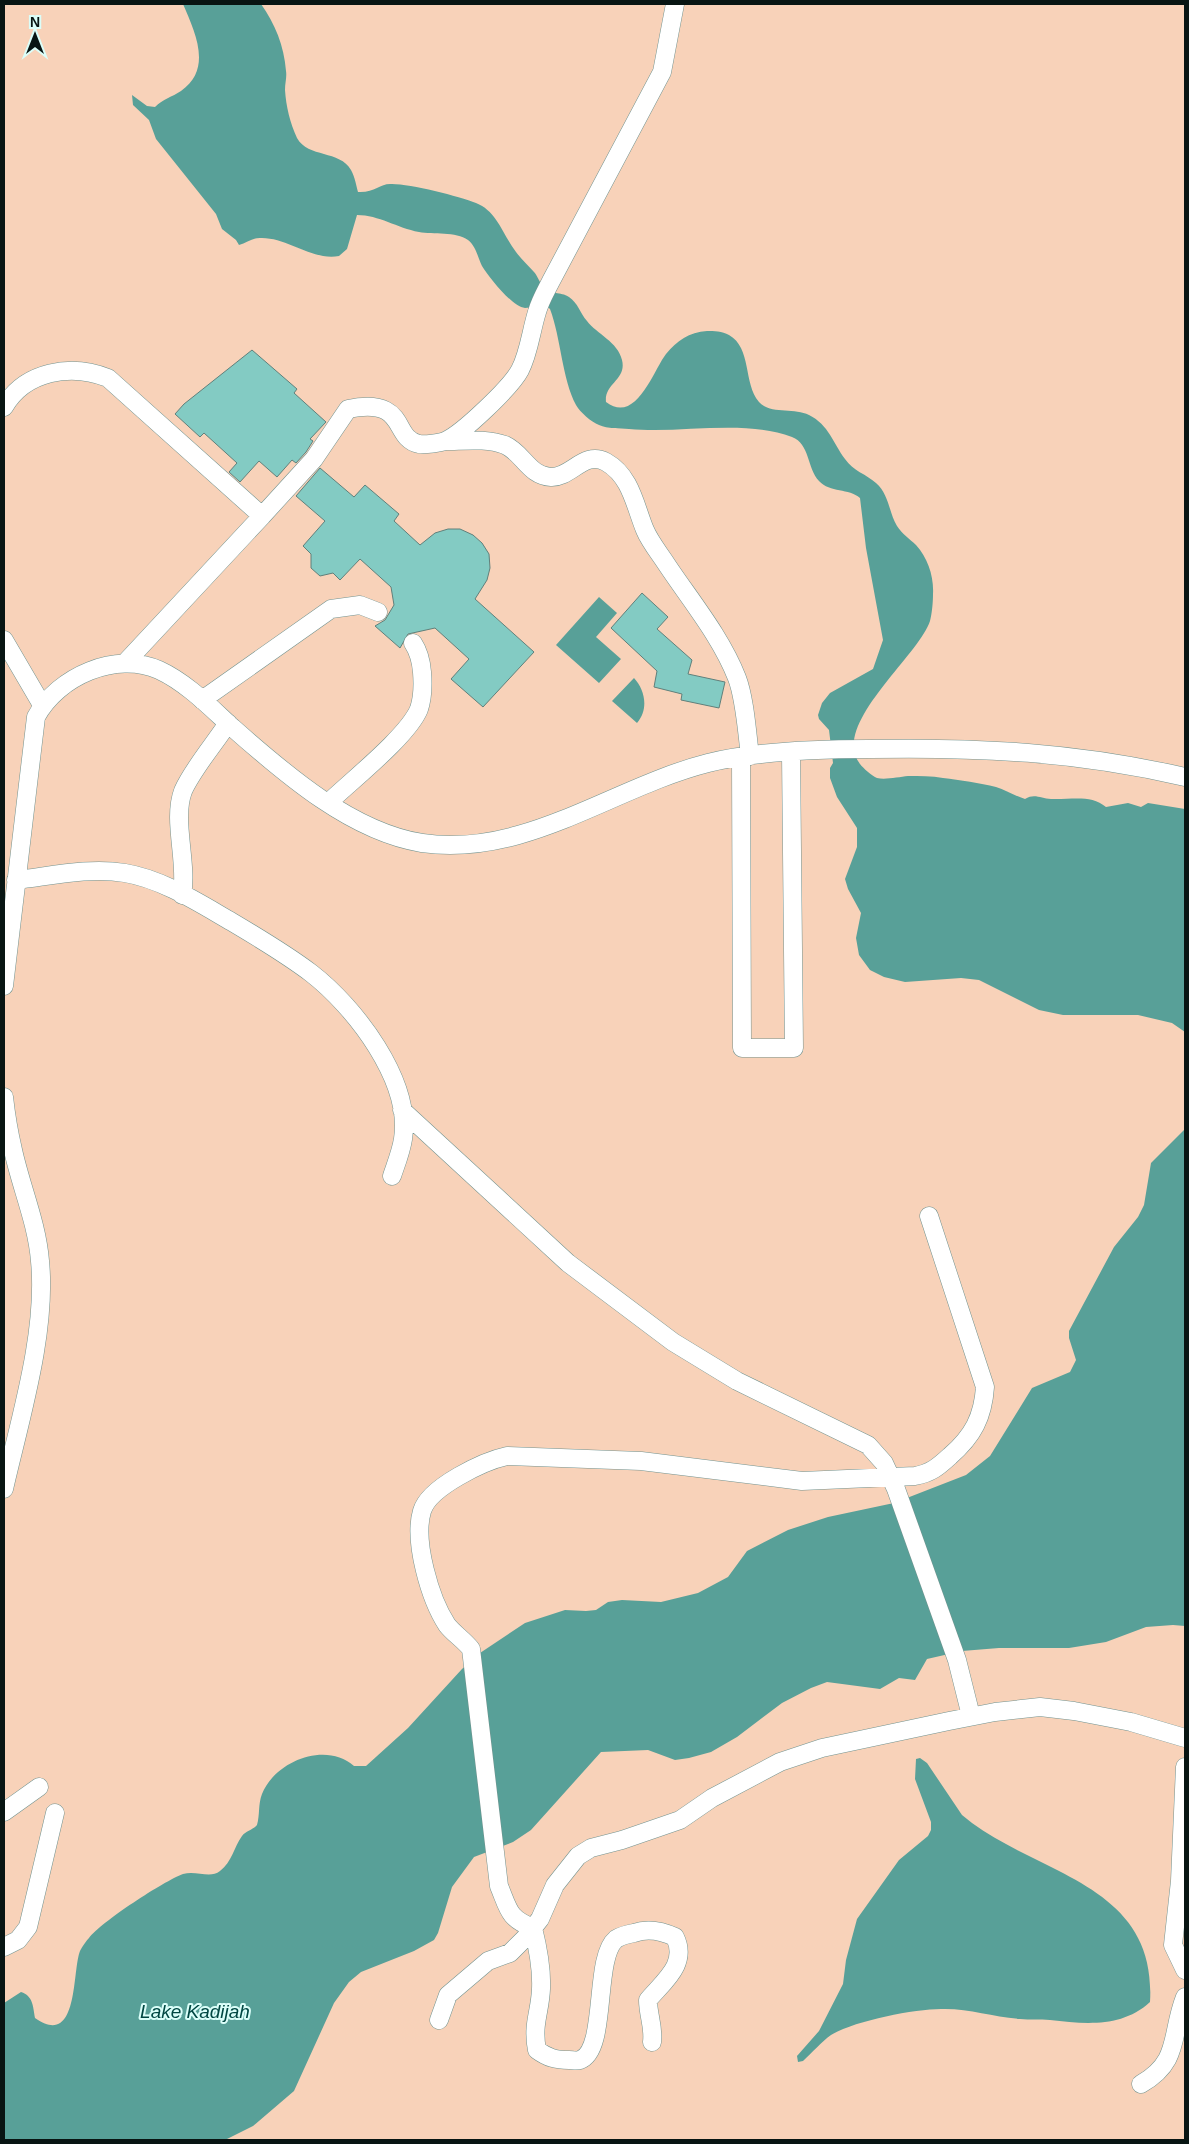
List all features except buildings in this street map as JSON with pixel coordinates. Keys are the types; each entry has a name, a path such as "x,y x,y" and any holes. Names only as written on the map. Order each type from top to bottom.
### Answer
{"lane":[{"path":"445,441 483,413 519,371 528,350 538,310 551,280 662,72 675,4"},
{"path":"4,407 15,393 31,381 53,372 98,374 108,378 262,516"},
{"path":"125,663 314,460 348,409 366,405 388,410 399,422 406,437 418,444 472,440 507,446 538,474 551,477 562,475 584,461 596,460 606,462 622,475 645,531 728,656 738,680 746,757 742,1048 794,1048 790,753"},
{"path":"202,700 331,609 360,605 378,612"},
{"path":"4,640 42,705"},
{"path":"328,803 404,732 418,711 423,694 423,679 420,659 413,643"},
{"path":"4,986 33,729 42,705 70,682 104,666 125,663 158,670 176,680 202,700 290,775 328,803 360,822 402,839 425,843 478,843 540,828 686,770 746,757 824,750 963,748 1043,753 1098,760 1185,777"},
{"path":"182,895 185,880 180,813 183,792 228,723"},
{"path":"16,880 70,873 106,872 144,878 182,895 277,948 313,974 347,1008 379,1052 394,1077 402,1110 403,1139 392,1176"},
{"path":"4,1097 13,1150 36,1232 41,1290 28,1386 4,1489"},
{"path":"402,1110 568,1263 673,1342 737,1381 868,1445 884,1463 892,1483 957,1660 971,1716"},
{"path":"533,1928 519,1922 510,1915 499,1886 471,1649 448,1626 438,1609 429,1586 420,1531 422,1509 436,1491 491,1460 507,1456 641,1462 802,1481 892,1483 932,1473 966,1443 977,1426 984,1407 986,1387 930,1216"},
{"path":"439,2020 448,1996 488,1961 510,1953 533,1928 540,1919 555,1885 578,1856 591,1848 680,1820 712,1798 780,1762 822,1748 971,1716 1040,1707 1074,1711 1132,1722 1185,1738"},
{"path":"1185,1767 1180,1881 1172,1945 1185,1970"},
{"path":"4,1812 39,1787"},
{"path":"4,1947 18,1940 28,1927 55,1813"},
{"path":"533,1928 540,1962 541,1982 534,2024 537,2050 556,2060 580,2060 589,2054 600,2016 605,1960 608,1949 616,1939 640,1931 663,1932 675,1937 679,1956 675,1967 669,1978 648,2000 648,2011 652,2022 652,2042"},
{"path":"1141,2084 1162,2070 1169,2057 1176,2020 1185,1997"}],"shaded area":[{"path":"4,4 1185,4 1185,2140 4,2140"}],"water":[{"path":"183,4 261,4 275,27 281,44 285,61 286,102 297,138 309,149 332,156 346,164 351,170 358,192 368,191 386,184 398,184 468,200 489,212 499,224 516,252 535,273 542,285 549,291 566,295 572,299 591,326 612,343 620,354 623,367 619,377 608,390 606,402 617,407 626,407 642,393 666,354 675,345 695,333 715,331 729,335 741,348 754,394 759,402 776,410 797,411 809,415 826,429 848,463 880,487 897,526 924,556 929,568 933,588 930,621 922,636 879,691 857,730 854,748 860,764 873,776 880,779 908,776 934,777 996,787 1025,799 1035,796 1051,799 1087,799 1094,800 1106,807 1128,803 1141,807 1148,803 1185,809 1185,1032 1172,1023 1138,1015 1063,1015 1039,1010 979,980 961,978 905,982 884,977 870,970 859,955 856,938 861,913 848,889 845,879 857,847 857,828 837,797 830,778 830,768 833,763 829,730 819,719 818,715 822,703 830,693 873,669 883,640 866,548 860,498 856,495 823,485 815,476 802,445 792,437 753,429 649,430 610,428 593,422 578,408 571,395 550,309 544,304 525,308 514,303 490,277 482,266 473,245 463,237 451,234 419,232 373,217 357,215 347,249 339,256 329,257 310,253 272,239 256,238 239,245 236,240 222,229 216,214 156,139 149,120 133,105 132,95 147,106 155,107 181,91 191,82 197,72 199,61 196,38"},
{"path":"599,597 617,613 596,637 621,659 599,683 556,645"},
{"path":"634,678 641,688 644,700 643,712 637,723 612,701"},
{"name":"Lake Kadijah","path":"1185,1129 1185,1626 1146,1627 1106,1642 1069,1648 999,1648 962,1651 927,1659 915,1680 899,1678 880,1689 827,1682 782,1703 737,1737 711,1752 689,1758 675,1760 648,1750 601,1752 531,1830 513,1842 474,1857 452,1887 438,1933 434,1940 414,1951 361,1972 349,1982 334,2003 294,2091 253,2126 225,2140 4,2140 4,2003 21,1992 30,1999 35,2018 49,2025 59,2023 66,2016 71,2004 80,1951 88,1939 106,1922 148,1893 174,1878 188,1873 212,1874 220,1871 230,1859 242,1836 257,1825 262,1794 269,1782 289,1764 302,1758 330,1755 343,1759 354,1766 366,1766 408,1728 462,1669 480,1653 525,1623 565,1610 596,1610 608,1602 622,1600 661,1602 698,1593 728,1577 747,1551 788,1530 828,1517 894,1503 966,1475 990,1456 1032,1388 1070,1372 1076,1360 1069,1338 1069,1331 1114,1247 1138,1217 1144,1205 1151,1163"},
{"path":"920,1758 927,1763 962,1815 972,1823 1001,1841 1091,1889 1116,1908 1135,1933 1147,1963 1150,2002 1127,2016 1115,2020 1090,2023 1020,2019 951,2009 900,2014 841,2030 827,2038 803,2061 798,2062 797,2056 819,2031 843,1984 846,1960 857,1919 899,1860 928,1836 931,1830 931,1822 915,1779 916,1759"}]}
